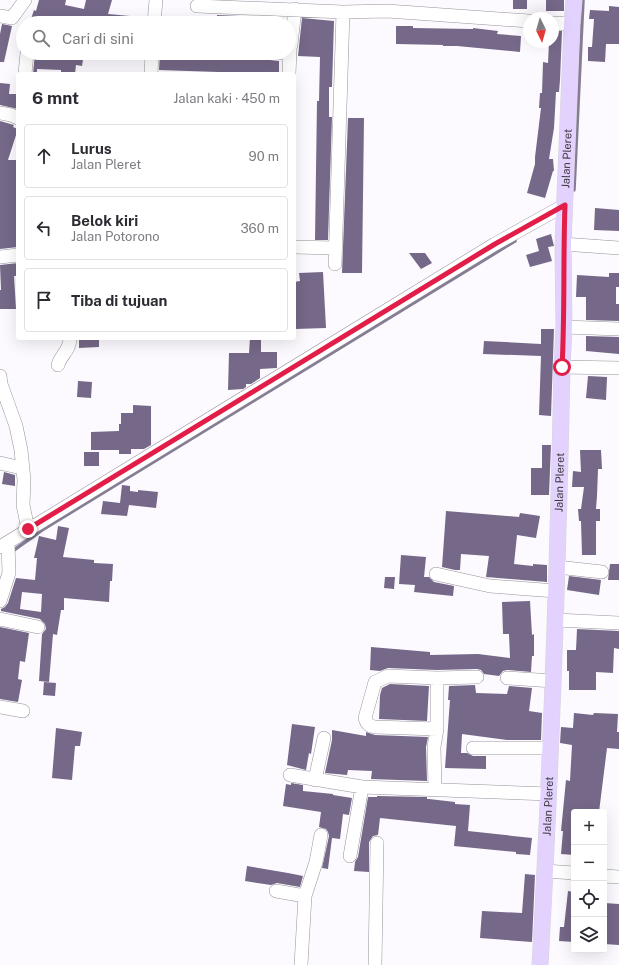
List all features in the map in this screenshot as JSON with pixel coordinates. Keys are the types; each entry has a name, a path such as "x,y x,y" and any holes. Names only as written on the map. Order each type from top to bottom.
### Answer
{"main road":[{"name":"Jalan Pleret","path":"540,965 556,620 564,327 565,205 574,0"}],"street":[{"path":"12,19 25,0"},
{"path":"155,16 156,0"},
{"path":"197,6 295,9 323,5 343,12 387,6 523,20"},
{"path":"294,16 295,9"},
{"path":"335,264 343,12"},
{"path":"559,23 572,24"},
{"path":"25,72 26,60"},
{"path":"151,72 152,60"},
{"path":"288,60 289,72"},
{"path":"0,113 16,117"},
{"path":"0,601 9,573 4,545 495,244 565,205"},
{"path":"564,244 619,248"},
{"path":"296,247 335,248"},
{"path":"0,257 16,255"},
{"path":"564,327 619,329"},
{"path":"58,365 59,360 70,346 70,340"},
{"path":"562,367 619,368"},
{"path":"0,376 1,384 16,426 21,450 24,480 23,505 28,529"},
{"path":"0,463 22,468"},
{"path":"557,567 602,572"},
{"path":"436,574 490,586 556,592"},
{"path":"0,619 38,627"},
{"path":"556,620 619,623"},
{"path":"437,729 369,726 365,718 375,682 388,676 437,678 477,677"},
{"path":"434,789 434,746 437,729 437,678"},
{"path":"507,678 553,681"},
{"path":"0,707 23,711"},
{"path":"315,780 324,738"},
{"path":"473,748 550,748"},
{"path":"290,776 362,787 549,794"},
{"path":"350,856 362,787"},
{"path":"301,965 305,896 316,862 321,835"},
{"path":"375,965 378,843"},
{"path":"545,871 571,873"},
{"path":"607,876 619,877"},
{"path":"276,892 305,896"}],"building":[{"path":"39,0 66,0 65,5 84,9 86,0 112,0 108,14 130,16 32,16 34,10 36,11"},
{"path":"513,0 527,0 527,9 513,9"},
{"path":"546,0 564,0 564,11 546,11"},
{"path":"609,6 619,7 619,44 606,44 605,62 588,61 588,47 592,47 594,19 589,19 590,10 609,11"},
{"path":"217,15 239,16 217,16"},
{"path":"302,18 334,21 332,87 329,87 329,117 332,117 328,240 315,240 317,101 319,101 320,57 298,56"},
{"path":"2,24 12,26 4,62 0,62 0,34"},
{"path":"396,26 413,26 413,28 473,28 498,31 497,34 521,36 520,52 443,45 396,44"},
{"path":"559,31 562,31 559,92 556,92 554,128 549,159 553,159 554,171 545,198 527,193 535,164 541,108 539,108 540,93 542,93 543,62 548,63 549,48 559,48"},
{"path":"34,60 83,60 82,66 76,65 75,72 37,69 37,72 33,72"},
{"path":"160,60 279,61 279,72 159,70"},
{"path":"0,83 10,84 9,94 16,94 16,109 0,105"},
{"path":"348,118 364,118 362,273 342,273"},
{"path":"0,121 14,125 13,127 16,128 16,135 8,160 16,160 16,247 0,249"},
{"path":"595,208 619,210 619,231 594,230"},
{"path":"551,234 554,246 548,247 552,261 530,267 526,255 539,251 536,239"},
{"path":"409,253 425,253 432,263 421,269"},
{"path":"16,263 16,276 14,276 16,309 0,309 0,265"},
{"path":"323,272 326,328 296,329 296,282 300,281 299,273"},
{"path":"609,273 619,273 619,287 616,287 616,304 619,304 619,321 586,320 586,297 576,297 577,275 609,277"},
{"path":"541,329 554,329 551,416 539,415 541,356 483,354 484,341 541,344"},
{"path":"586,336 619,337 619,354 586,351"},
{"path":"79,340 99,340 99,347 79,348"},
{"path":"250,340 261,340 261,352 277,352 277,368 260,369 260,378 251,384 246,384 246,387 243,389 228,390 229,353 249,353"},
{"path":"588,376 607,377 606,400 586,398"},
{"path":"78,381 92,382 91,398 77,397"},
{"path":"133,405 151,406 151,445 144,449 131,449 131,454 119,454 119,450 91,450 91,432 119,431 119,424 121,424 121,413 133,413"},
{"path":"542,445 551,445 549,495 531,495 531,468 542,468"},
{"path":"580,450 601,450 602,469 598,469 596,509 600,509 600,521 596,521 596,555 582,555 581,521 579,521 578,509 581,509 584,487 572,487 573,471 581,472"},
{"path":"84,452 99,452 99,466 84,466"},
{"path":"4,472 15,475 15,486 2,484"},
{"path":"122,485 130,486 130,491 138,492 138,490 158,492 156,508 129,505 127,516 101,514 103,501 120,503"},
{"path":"446,511 519,517 520,513 540,516 536,538 517,535 514,564 533,566 533,564 547,565 547,582 486,577 489,556 461,554 460,570 442,567"},
{"path":"58,526 69,528 63,557 94,560 94,563 113,564 112,581 110,581 109,602 64,598 64,610 61,610 57,635 53,634 49,682 39,681 42,634 46,629 45,624 40,619 1,611 1,609 8,603 16,578 35,580 37,558 34,558 39,536 56,540","holes":["22,592 42,594 41,612 20,609"]},
{"path":"401,555 426,557 424,577 429,577 434,582 454,586 453,596 414,592 415,585 399,584"},
{"path":"610,564 619,564 619,580 608,580"},
{"path":"569,576 601,580 599,595 567,590"},
{"path":"385,577 395,577 394,589 384,588"},
{"path":"530,601 532,635 534,634 534,656 532,656 531,672 507,670 503,671 499,676 484,674 481,670 477,669 437,670 388,668 380,671 370,670 371,647 430,652 430,655 478,654 510,658 509,634 503,634 502,602"},
{"path":"0,627 29,633 25,662 20,661 18,679 22,680 18,702 0,699"},
{"path":"577,629 619,631 619,649 614,648 613,673 596,672 596,690 569,690 567,650 576,650"},
{"path":"44,682 56,683 55,696 43,695"},
{"path":"390,684 429,686 427,721 379,719 380,695 382,688"},
{"path":"475,685 476,693 507,694 509,686 532,688 529,711 542,713 541,740 507,740 462,734 461,753 467,753 473,756 486,756 486,769 445,768 450,700 448,700 449,686"},
{"path":"574,713 593,715 594,713 618,714 617,732 619,732 619,749 607,748 599,809 571,809 571,855 561,854 563,831 561,831 566,780 570,781 572,745 560,743 561,727 573,728"},
{"path":"292,724 315,727 311,754 309,753 306,770 287,765"},
{"path":"56,728 82,732 80,746 75,746 72,780 52,778"},
{"path":"332,730 366,736 366,732 375,735 428,737 426,747 427,781 371,779 372,771 348,770 347,775 325,773 332,740"},
{"path":"291,783 303,785 303,791 333,794 352,798 349,815 343,814 340,839 332,838 328,869 322,868 329,836 326,829 319,827 321,812 283,806 286,784 291,785"},
{"path":"368,797 427,797 427,799 470,805 468,831 532,838 530,855 516,854 516,852 454,846 456,826 380,818 378,835 373,836 369,842 369,872 354,871 355,862 358,857"},
{"path":"247,866 303,876 300,887 277,883 271,885 245,881"},
{"path":"525,874 535,875 532,942 480,938 482,911 522,913"},
{"path":"568,891 571,892 571,942 559,941 560,927 564,927"},
{"path":"607,903 619,904 619,945 607,944"}],"waterway":[{"path":"574,190 583,0"},
{"path":"14,550 42,530 515,241"}],"route":[{"path":"28,529 495,244 565,205 564,327 562,367"}]}
